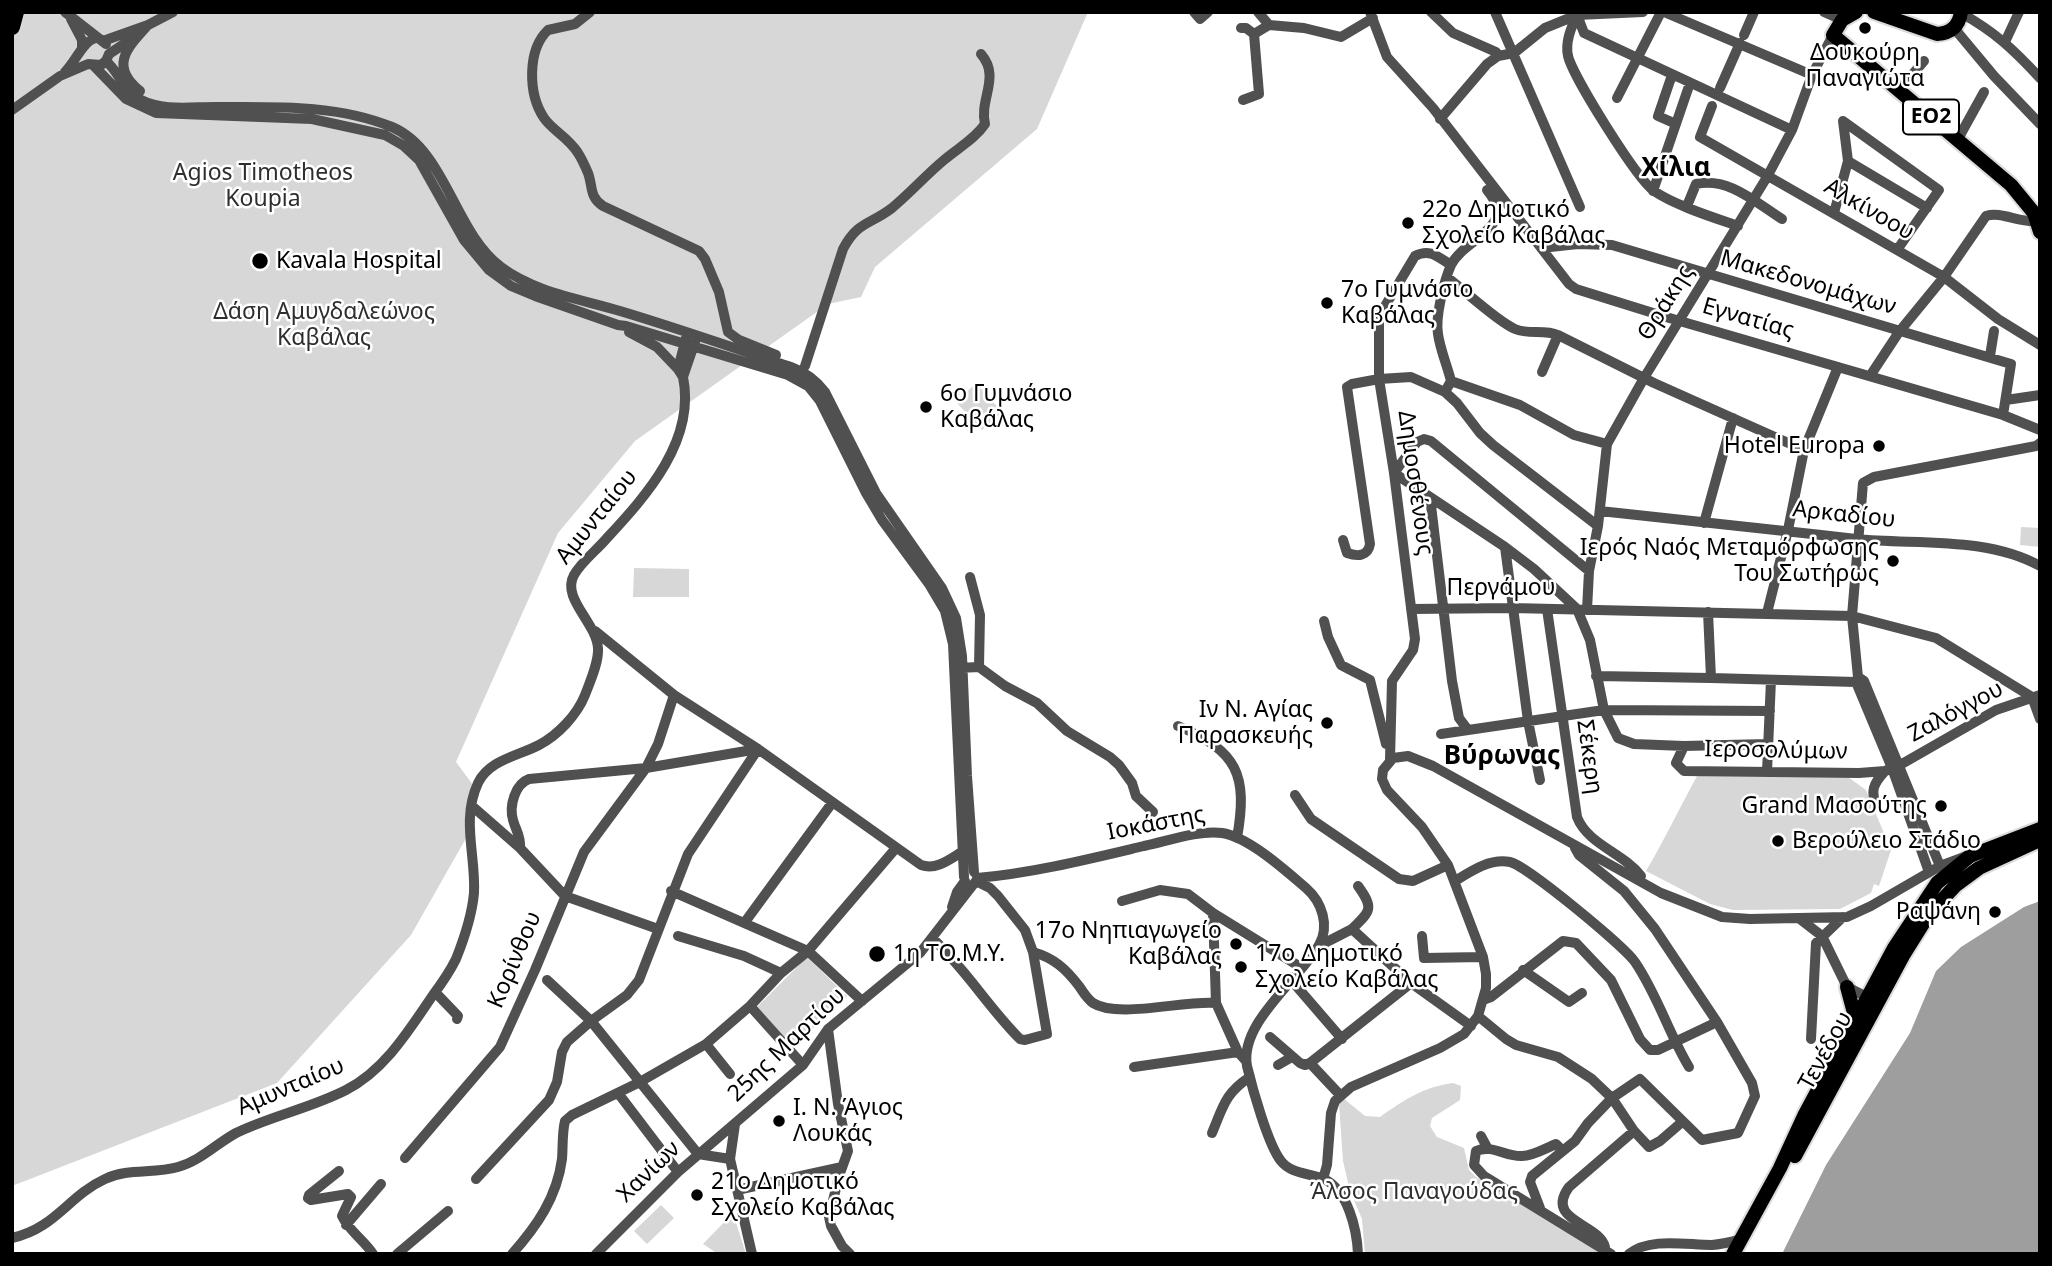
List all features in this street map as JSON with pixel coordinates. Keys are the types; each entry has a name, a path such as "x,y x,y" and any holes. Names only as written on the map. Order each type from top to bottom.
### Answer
{"highway":[{"path":"12,27 16,12"}],"main road":[{"path":"1833,35 1842,20 1856,12"},
{"path":"1874,12 1937,34 1954,28 1961,12"},
{"name":"ΕΟ2","path":"1833,35 2011,185 2030,206 2038,226"},
{"path":"1945,879 1970,856 2040,829"},
{"path":"1945,879 2040,840"},
{"name":"Τενέδου","path":"1738,1249 1873,1000 1906,927 1945,879"},
{"path":"1847,987 1854,1013 1853,1024"},
{"name":"Τενέδου","path":"1738,1249 1853,1024 1873,1000"}],"street":[{"path":"12,110 60,76 89,40 148,25 173,12"},
{"path":"590,12 575,24 548,30 534,52 532,72 542,115 572,143 589,174 593,197 599,204 691,246 702,254 719,292 727,328 731,334 805,370 825,392 881,502 942,588 956,618 967,849 971,878 990,888 1025,930 1033,952 1047,1033 1020,1039 999,1017 951,954 932,938"},
{"path":"1194,12 1200,19 1208,12"},
{"path":"1258,12 1269,25"},
{"path":"1431,12 1453,33 1496,52 1498,56"},
{"path":"1440,119 1487,64 1498,56 1514,53 1545,28 1576,14 1643,12"},
{"path":"1617,98 1654,24 1663,12 1742,39 1812,75"},
{"path":"1720,88 1754,12"},
{"path":"1824,12 1842,20"},
{"path":"1961,12 2005,42 2040,78"},
{"path":"2005,42 2019,12"},
{"path":"1497,13 1580,206"},
{"path":"1576,14 1584,33 1792,130"},
{"path":"1576,14 1569,34 1568,55 1576,77 1626,155 1653,191 1738,226"},
{"path":"68,15 82,40 82,50 91,65 126,99 156,113 312,119 385,135 400,142 415,156 464,240 489,270 511,286 618,325 691,340 805,370"},
{"path":"68,15 108,47 108,58 119,81 142,100 158,106 309,109 357,117 391,127 411,139 426,154 476,240 501,267 517,278 691,340 723,357 796,379 815,393 866,494 945,611 958,668"},
{"path":"1254,34 1269,25 1304,28 1341,37 1371,15"},
{"name":"Εγνατίας","path":"1371,15 1388,57 1510,205 1569,284 1576,289 2007,417 2040,430"},
{"path":"148,25 125,52 124,70 127,77 146,96 186,107"},
{"path":"1241,28 1254,34 1259,94 1243,100"},
{"path":"1954,28 1994,76 2040,124"},
{"path":"60,76 108,58 139,34"},
{"name":"Θράκης","path":"1582,610 1598,526 1607,443 1767,177 1792,130 1812,75 1833,35"},
{"path":"805,370 843,249 849,238 857,228 892,208 985,124 983,111 992,82 989,67 981,54"},
{"path":"1899,90 1924,61"},
{"path":"1672,75 1657,116 1676,124"},
{"path":"1653,191 1690,83"},
{"path":"1958,139 1984,92"},
{"name":"Αλκίνοου","path":"1712,106 1700,137 1944,277 1998,319 2040,345"},
{"path":"1835,213 1848,162 1843,121 1939,190 1898,250"},
{"path":"1848,162 1927,208"},
{"path":"1445,392 1451,381 1437,332 1440,302 1451,265 1496,220 1495,200 1485,187 1482,174"},
{"path":"1687,206 1696,184 1709,181 1726,184 1782,219"},
{"path":"1870,376 1899,332 1944,277 1986,216 1996,214 2038,226"},
{"name":"Μακεδονομάχων","path":"1541,248 1578,244 1612,246 1899,332 1990,356"},
{"name":"Δημοσθένους","path":"1340,1095 1372,1077 1455,1041 1478,1016 1483,1000 1486,974 1483,957 1448,865 1422,827 1387,790 1382,774 1384,766 1390,760 1392,681 1414,645 1394,473 1379,379 1379,316 1415,256 1431,252 1451,265"},
{"path":"1448,278 1513,328 1529,333 1550,331 1644,378 1804,450"},
{"path":"618,325 657,347 683,370 704,356 723,357"},
{"path":"1994,331 1990,356 2011,364 2006,400 2007,417"},
{"path":"1542,372 1558,335"},
{"name":"Αμυνταίου","path":"12,1238 32,1234 89,1188 109,1177 176,1168 189,1163 235,1134 345,1091 372,1071 407,1035 443,984 456,958 470,914 473,884 468,823 475,789 495,764 545,741 575,712 584,698 598,651 595,631 572,594 573,576 633,511 673,450 684,418 683,370 691,340"},
{"path":"1767,613 1788,530 1804,450 1838,367"},
{"path":"1343,540 1347,552 1353,555 1366,554 1369,551 1347,387 1379,379 1410,377 1445,392 1493,445 1598,526"},
{"path":"1451,381 1520,405 1574,435 1607,443"},
{"path":"2006,400 2040,396"},
{"path":"2007,417 2028,397"},
{"path":"1704,523 1732,418"},
{"path":"1582,610 1504,547 1394,473 1418,442 1424,439 1431,441 1589,571"},
{"path":"1857,679 1852,616 1863,483 1874,477 2036,446 2040,443"},
{"path":"1430,497 1459,718 1468,730"},
{"name":"Αρκαδίου","path":"1600,511 1858,539 1984,548 2017,555 2040,566"},
{"path":"1504,547 1528,721 1540,780"},
{"path":"970,577 980,615 979,667"},
{"name":"Περγάμου","path":"1411,609 1512,608 1852,616 1936,638 2036,696"},
{"name":"Σέκερη","path":"1547,609 1574,806 1580,823 1592,837 1627,862 1644,881"},
{"name":"Ιεροσολύμων","path":"1582,610 1604,710 1615,735 1623,741 1684,746 1676,762 1684,771 1859,773 1892,768"},
{"path":"1709,612 1711,678"},
{"path":"1324,621 1328,637 1342,665 1370,680 1390,760 1401,756 1416,758 1480,790 1661,892 1722,917 1800,919 1843,917 1945,879 1892,768 1864,681 1595,676"},
{"path":"595,631 674,695 758,750 921,865 930,868 967,849"},
{"path":"958,668 979,667 1005,686 1028,696 1067,731 1110,757 1124,772 1136,796 1153,812"},
{"path":"1767,772 1771,680"},
{"name":"Κορίνθου","path":"405,1158 500,1047 536,970 584,852 646,768 658,744 674,695"},
{"path":"2036,696 2040,719"},
{"name":"Ζαλόγγου","path":"1892,768 1996,710 2036,696"},
{"path":"1441,734 1604,710 1770,711"},
{"path":"1178,726 1209,740 1224,751 1239,777 1241,819 1237,838"},
{"path":"1684,746 1768,744"},
{"path":"520,848 520,835 512,819 512,811 521,782 646,768 758,750"},
{"path":"476,1179 549,1100 557,1082 562,1052 567,1042 590,1021 627,995 639,980 671,891 688,854 758,750"},
{"path":"1878,807 1872,796 1872,787 1892,768"},
{"path":"1295,795 1311,820 1399,879 1413,881 1448,865"},
{"path":"745,922 832,803"},
{"path":"472,806 520,848 565,896 658,929"},
{"name":"Ιοκάστης","path":"971,878 1017,873 1211,833 1224,833 1261,852 1311,893 1324,919 1319,946"},
{"path":"1540,1208 1530,1182 1532,1176 1575,1141 1588,1122 1612,1098 1640,1079 1702,1140 1738,1133 1755,1096 1752,1083 1717,1022 1647,919 1623,891 1579,855 1574,845"},
{"path":"512,1254 530,1233 554,1194 565,1121 706,1044 808,951 895,848"},
{"path":"1455,881 1480,866 1496,862 1509,862 1529,872 1625,950 1642,974 1674,1043 1689,1067"},
{"name":"25ης Μαρτίου","path":"752,1254 730,1160 735,1124 803,1065 828,1029 912,960 965,897 971,878"},
{"path":"1357,1254 1357,1238 1350,1214 1338,1192 1323,1179 1292,1169 1281,1161 1273,1147 1246,1061 1257,1025 1319,946 1352,929 1367,914 1370,906 1358,886"},
{"path":"1122,901 1160,890 1188,894 1213,913 1303,968"},
{"path":"671,891 808,951 862,1001"},
{"path":"1213,913 1216,1003 1238,1052 1246,1061"},
{"path":"1811,1039 1816,943 1843,917"},
{"path":"1800,919 1822,936 1847,987 1873,1000"},
{"path":"1352,929 1411,983 1471,1026"},
{"path":"678,936 744,956 781,973"},
{"path":"1422,936 1424,958 1483,957"},
{"path":"1483,1000 1491,997 1563,941 1576,943 1611,980 1646,1047 1658,1050 1717,1022"},
{"path":"1033,952 1055,960 1092,1002 1112,1009 1126,1010 1189,1002 1216,1003"},
{"path":"1523,971 1569,1002 1582,993"},
{"path":"547,979 590,1021 698,1154 730,1160"},
{"path":"1292,981 1342,1039"},
{"path":"1270,1037 1305,1065 1411,983"},
{"path":"435,992 458,1016 457,1019"},
{"path":"750,1006 803,1065"},
{"path":"1478,1016 1506,1040 1546,1052 1592,1079 1612,1098 1646,1144 1652,1147 1682,1122"},
{"path":"828,1029 838,1104 848,1146 830,1217 831,1226 842,1247 850,1254"},
{"path":"706,1044 730,1074"},
{"path":"1134,1067 1238,1052"},
{"path":"1278,1065 1292,1057"},
{"path":"1310,1063 1340,1095 1333,1106 1328,1164 1323,1179"},
{"path":"1212,1133 1227,1098 1235,1087 1250,1077"},
{"path":"618,1093 678,1172"},
{"name":"Χανίων","path":"596,1254 678,1172 735,1124"},
{"path":"1608,1252 1599,1237 1569,1216 1562,1203 1563,1195 1634,1131"},
{"path":"1481,1136 1488,1149"},
{"path":"1562,1150 1556,1144 1522,1156 1488,1149 1476,1152 1474,1165 1477,1171 1608,1252"},
{"path":"737,1190 842,1167"},
{"path":"339,1171 308,1198 311,1200 348,1194 351,1197 342,1216 346,1225 373,1254"},
{"path":"346,1225 381,1184"},
{"path":"397,1254 448,1211"},
{"path":"1629,1254 1637,1247 1650,1244 1715,1245 1738,1249"}],"green space":[{"name":"Δάση Αμυγδαλεώνος Καβάλας","path":"12,12 1088,12 1037,129 875,267 861,297 828,304 635,441 558,533 456,762 476,789 469,833 411,935 277,1083 12,1186"},
{"path":"976,383 1002,412 982,430 956,402"},
{"path":"2021,527 2040,528 2040,547 2020,545"},
{"path":"634,568 689,569 689,597 633,597"},
{"path":"1697,776 1848,777 1866,790 1891,850 1879,886 1874,884 1871,893 1840,909 1733,910 1710,904 1646,871"},
{"path":"807,957 847,996 792,1048 756,1008"},
{"name":"Άλσος Παναγούδας","path":"1453,1083 1461,1086 1460,1100 1432,1118 1430,1126 1437,1137 1464,1148 1469,1170 1477,1178 1602,1254 1365,1254 1362,1219 1350,1191 1343,1161 1339,1104 1343,1098 1365,1116 1380,1117 1414,1095"},
{"path":"661,1205 674,1218 647,1244 634,1231"},
{"path":"733,1213 746,1254 718,1254 703,1244"}],"shaded area":[{"path":"2040,901 2040,1254 1782,1254 1826,1165 1910,1033 1936,971 1961,947 2024,907"}],"place":[{"name":"Δουκούρη Παναγιώτα","path":"1865,28"},
{"name":"22ο Δημοτικό Σχολείο Καβάλας","path":"1408,223"},
{"name":"Kavala Hospital","path":"260,261"},
{"name":"7ο Γυμνάσιο Καβάλας","path":"1327,303"},
{"name":"6ο Γυμνάσιο Καβάλας","path":"926,407"},
{"name":"Hotel Europa","path":"1879,446"},
{"name":"Ιερός Ναός Μεταμόρφωσης Του Σωτήρως","path":"1893,561"},
{"name":"Ιν Ν. Αγίας Παρασκευής","path":"1327,723"},
{"name":"Grand Μασούτης","path":"1941,806"},
{"name":"Βερούλειο Στάδιο","path":"1778,841"},
{"name":"Ραψάνη","path":"1995,912"},
{"name":"17ο Νηπιαγωγείο Καβάλας","path":"1236,944"},
{"name":"1η ΤΟ.Μ.Υ.","path":"877,954"},
{"name":"17ο Δημοτικό Σχολείο Καβάλας","path":"1241,967"},
{"name":"Ι. Ν. Άγιος Λουκάς","path":"779,1121"},
{"name":"21ο Δημοτικό Σχολείο Καβάλας","path":"697,1195"}],"district":[{"name":"Χίλια","path":"1676,169"},
{"name":"Βύρωνας","path":"1502,757"}],"park label":[{"name":"Agios Timotheos Koupia","path":"263,186"}]}
